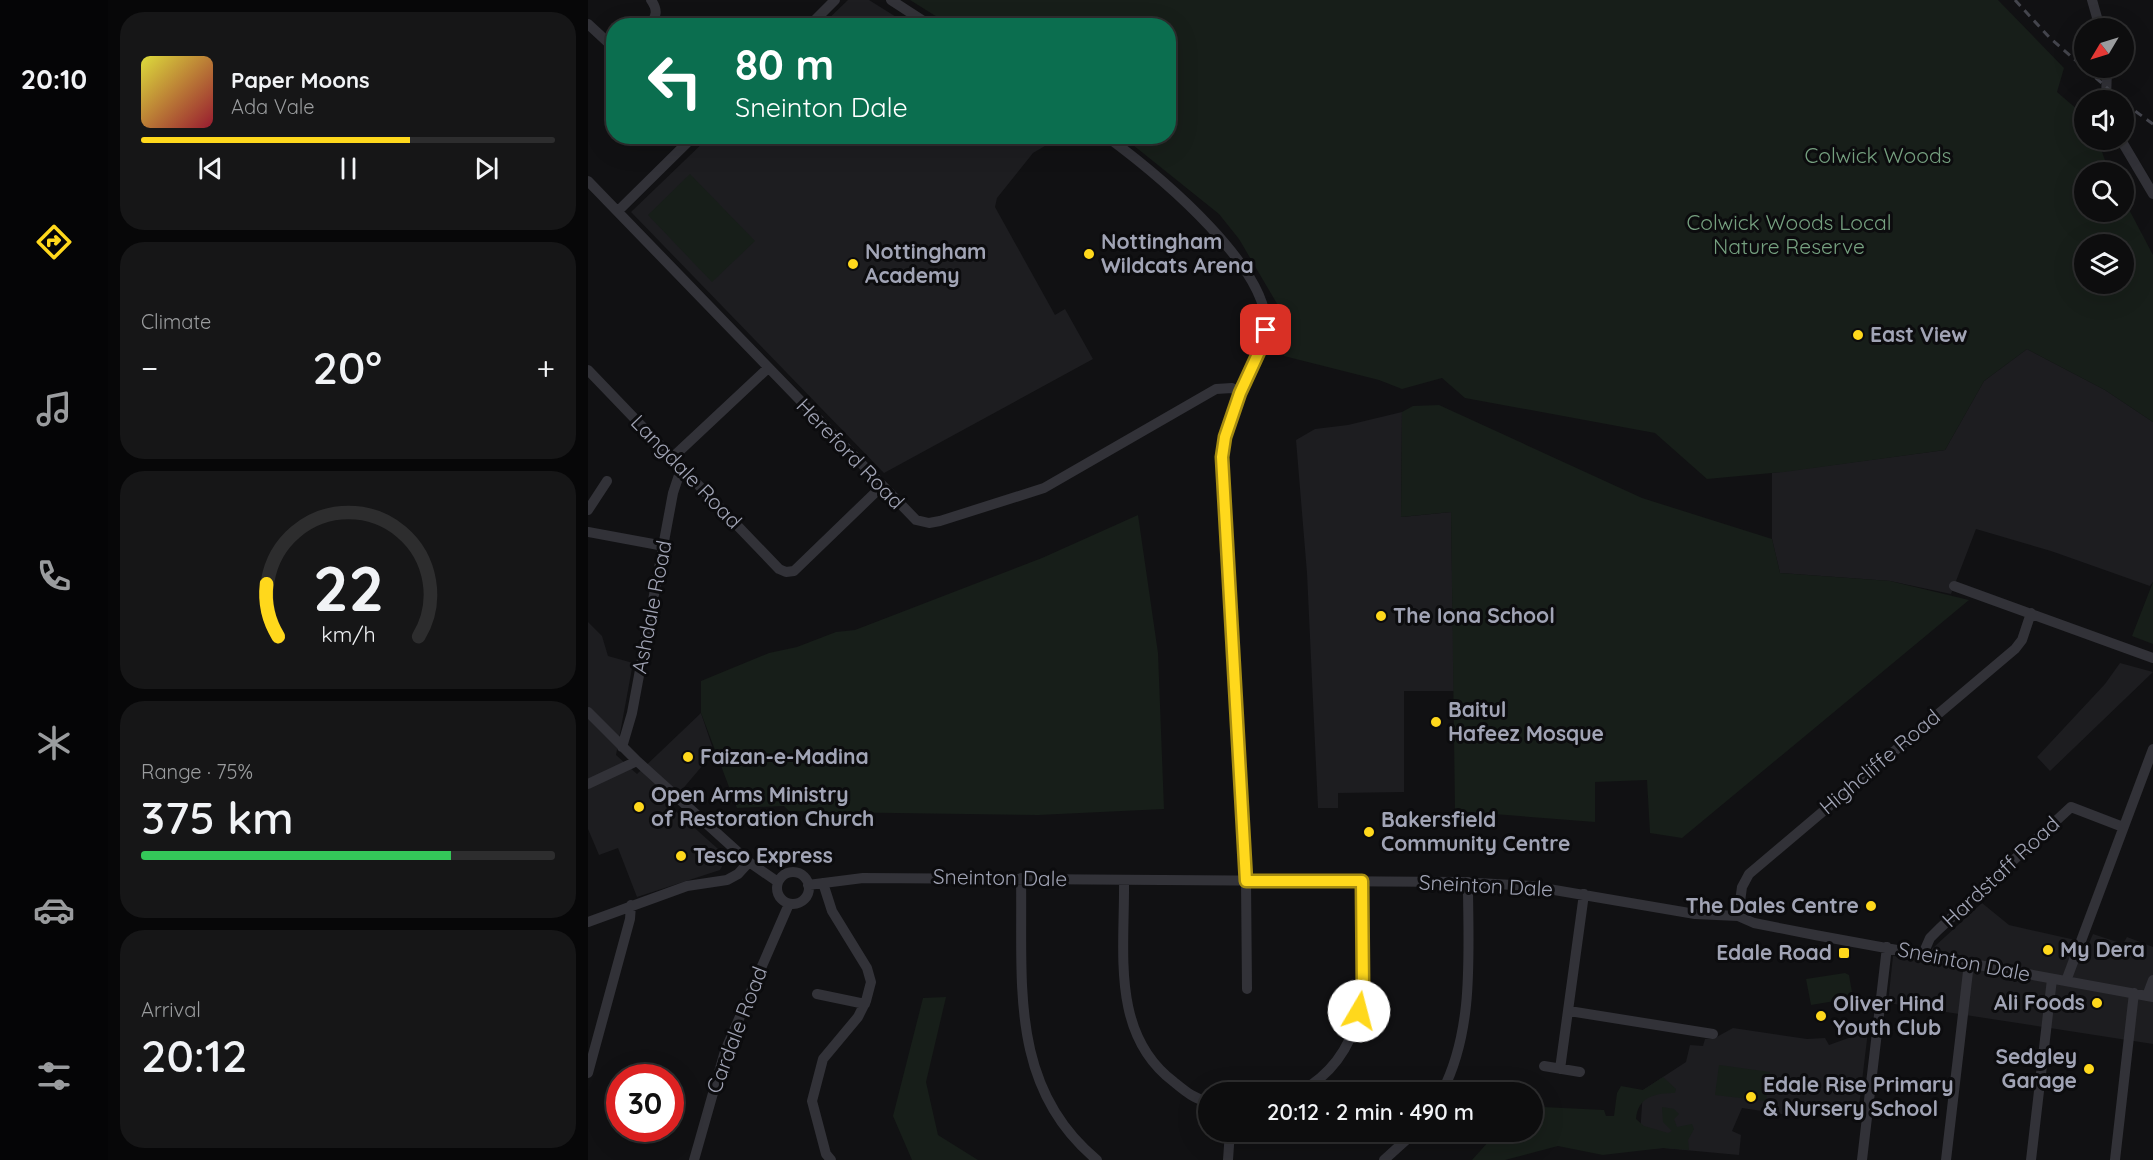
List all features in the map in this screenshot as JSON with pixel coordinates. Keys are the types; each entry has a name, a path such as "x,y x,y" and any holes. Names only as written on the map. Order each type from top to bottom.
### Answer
{"street":[{"path":"651,0 657,9 656,18"},
{"path":"817,18 835,0"},
{"path":"891,0 919,18"},
{"path":"2092,0 2097,18"},
{"path":"588,24 606,41"},
{"path":"618,211 686,144"},
{"path":"1116,144 1199,213 1224,241 1253,285 1264,311 1266,330 1264,341 1240,393 1225,437 1222,457 1246,881 1247,989"},
{"path":"2127,150 2153,194"},
{"name":"Hereford Road","path":"588,181 881,487 916,520 940,521 1044,488 1216,389 1232,388 1240,393"},
{"path":"673,457 768,368"},
{"name":"Langdale Road","path":"588,370 779,568 786,572 794,571 881,487"},
{"name":"Ashdale Road","path":"622,747 632,713 673,493 682,466"},
{"path":"588,510 607,481"},
{"path":"588,532 664,546"},
{"path":"1954,586 2153,658"},
{"name":"Highcliffe Road","path":"1738,916 1742,887 1749,874 2014,649 2022,640 2031,613"},
{"path":"588,712 637,761 749,862 778,882"},
{"path":"2066,981 2153,749"},
{"path":"588,784 637,761"},
{"name":"Hardstaff Road","path":"1923,954 1930,938 1939,929 2071,807 2123,827"},
{"path":"588,922 687,886 727,880 738,874 749,862"},
{"path":"794,873 803,876 808,885 806,897 796,904 789,904 777,893 778,882 785,874 794,873"},
{"name":"Sneinton Dale","path":"808,885 863,878 1021,878 1468,882 1531,886 1695,914 1738,916 1763,925 2150,997"},
{"path":"1021,878 1023,1018 1034,1073 1066,1128 1097,1160"},
{"path":"1124,880 1125,997 1135,1036 1156,1069 1198,1099"},
{"path":"1312,1082 1330,1068 1355,1032 1363,991 1362,881"},
{"path":"1446,1082 1460,1042 1468,992 1468,882"},
{"path":"823,883 832,911 867,968 871,982 865,1004 858,1017 823,1059 812,1101 826,1154 831,1160"},
{"path":"1560,1069 1584,894"},
{"name":"Cardale Road","path":"694,1160 725,1051 789,904"},
{"path":"588,1073 590,1058 630,919 631,905"},
{"path":"1862,1160 1887,947"},
{"path":"1946,1160 1969,963"},
{"path":"2031,1160 2052,979"},
{"path":"2150,997 2153,980"},
{"path":"2115,1160 2134,993"},
{"path":"817,994 865,1004"},
{"path":"1569,1011 1698,1036 1713,1034"},
{"path":"1544,1066 1580,1072"},
{"path":"1228,1160 1229,1142"},
{"path":"1384,1160 1404,1142"}],"shaded area":[{"path":"848,0 869,0 898,18 829,18"},
{"name":"Nottingham Academy","path":"702,144 1048,144 1033,153 997,198 995,207 1055,315 1065,309 1093,359 884,473 631,212"},
{"path":"2027,349 2105,390 2153,422 2153,582 2150,586 2051,551 1976,529 1951,594 1890,581 1780,573 1772,539 1772,473 1945,450 1984,381"},
{"name":"The Iona School","path":"1402,412 1401,517 1451,512 1454,691 1404,691 1404,792 1338,793 1338,808 1318,808 1307,573 1296,440 1315,429 1348,425"},
{"path":"588,622 602,636 608,656 633,663 616,755 637,774 701,713 714,752 669,805 727,857 720,870 637,897 618,848 599,855 588,829"},
{"path":"2120,663 2153,672 2050,771 2037,757 2105,684"},
{"path":"1982,903 2009,925 2089,943 2093,934 2123,944 2127,937 2153,947 2153,1044 1888,1003 1893,956 1922,958"},
{"name":"Edale Rise Primary & Nursery School","path":"1733,1028 1807,1039 1825,1038 1829,1045 1868,1031 1858,1115 1797,1104 1795,1116 1742,1108 1732,1131 1741,1135 1739,1155 1663,1148 1639,1150 1643,1090 1686,1062 1690,1045 1703,1046 1705,1039 1713,1039"}],"green space":[{"name":"Colwick Woods Local Nature Reserve","path":"910,0 1998,0 2064,68 2057,92 2074,107 2074,150 2101,150 2106,162 2074,162 2074,222 2134,222 2134,219 2153,255 2153,422 2105,390 2027,349 1984,381 1945,450 1784,472 1707,479 1655,433 1465,398 1442,378 1402,389 1379,380 1284,356 1283,314 1239,239 1219,214 1132,144 1176,144 1176,18 939,18"},
{"path":"690,174 755,241 712,282 648,215"},
{"path":"1439,405 1642,498 1772,539 1780,573 1890,581 1969,600 1682,838 1650,833 1647,780 1595,782 1595,822 1455,811 1451,512 1401,517 1402,412 1413,406"},
{"path":"1138,515 1158,653 1164,809 1038,815 789,811 784,806 737,808 701,713 701,681 769,653 797,647 836,632 855,630 1042,558"},
{"path":"2153,582 2153,644 2132,636"},
{"path":"1845,973 1849,975 1853,998 1811,1005 1806,979"},
{"path":"946,997 926,1082 938,1135 978,1160 912,1160 893,1116 923,998"},
{"path":"1719,1065 1770,1072 1766,1101 1715,1095"},
{"path":"1663,1077 1676,1089 1675,1093 1649,1097 1640,1105 1636,1119 1644,1126 1668,1133 1672,1131 1663,1122 1662,1107 1674,1109 1679,1114 1674,1119 1677,1127 1692,1124 1694,1129 1688,1140 1689,1150 1663,1148 1603,1155 1558,1146 1505,1160 1472,1160 1488,1142 1543,1142 1543,1107 1604,1110 1606,1116 1614,1116 1617,1093 1621,1086 1643,1090"}],"railway":[{"path":"2015,0 2049,37 2110,90"},
{"path":"2134,110 2153,124"}],"place":[{"name":"Nottingham Wildcats Arena","path":"1089,254"},
{"name":"Nottingham Academy","path":"853,264"},
{"name":"East View","path":"1858,335"},
{"name":"The Iona School","path":"1381,616"},
{"name":"Baitul Hafeez Mosque","path":"1436,722"},
{"name":"Faizan-e-Madina","path":"688,757"},
{"name":"Open Arms Ministry of Restoration Church","path":"639,807"},
{"name":"Bakersfield Community Centre","path":"1369,832"},
{"name":"Tesco Express","path":"681,856"},
{"name":"The Dales Centre","path":"1871,906"},
{"name":"My Dera","path":"2048,950"},
{"name":"Edale Road","path":"1844,953"},
{"name":"Ali Foods","path":"2097,1003"},
{"name":"Oliver Hind Youth Club","path":"1821,1016"},
{"name":"Sedgley Garage","path":"2089,1069"},
{"name":"Edale Rise Primary & Nursery School","path":"1751,1097"}],"route":[{"path":"1266,330 1264,341 1230,419 1222,457 1246,881 1362,881 1363,991 1359,1011"}],"park label":[{"name":"Colwick Woods","path":"1878,156"}]}
